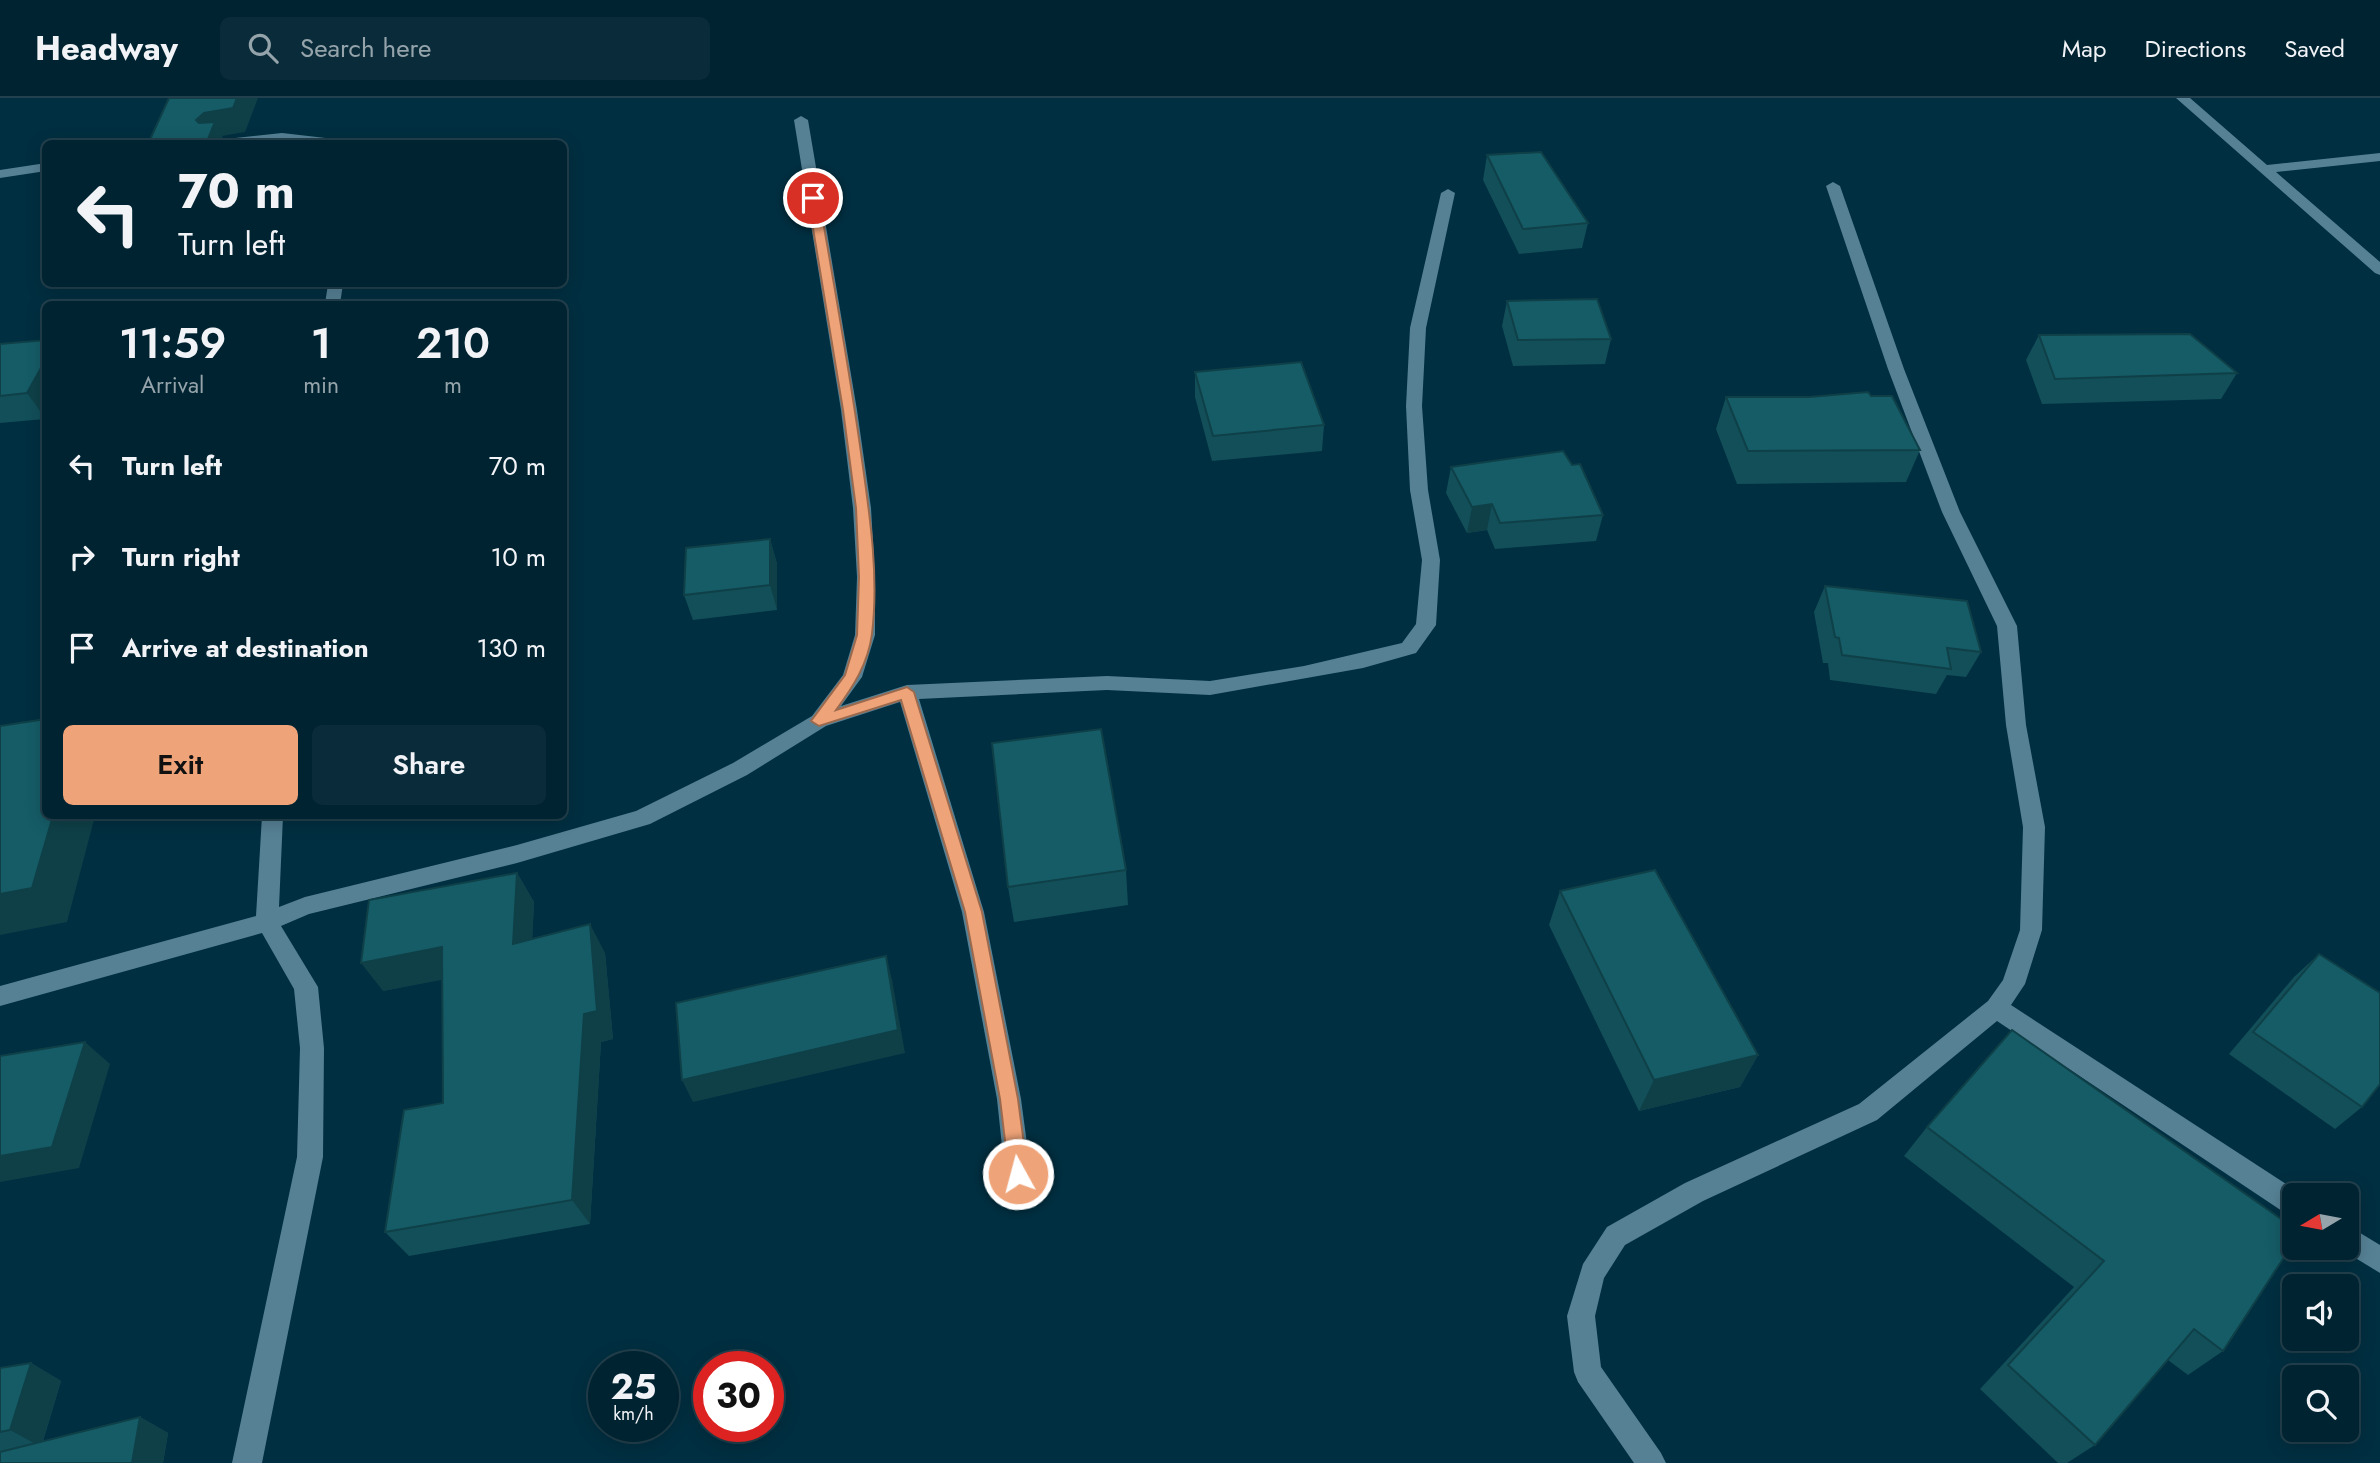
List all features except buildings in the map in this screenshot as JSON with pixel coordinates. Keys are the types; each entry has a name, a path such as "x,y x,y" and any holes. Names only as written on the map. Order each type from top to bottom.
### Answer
{"street":[{"path":"2182,98 2380,270"},
{"path":"801,120 849,410 862,508 866,577 864,635 852,677 819,721"},
{"path":"254,140 282,137 308,140"},
{"path":"2266,169 2380,157"},
{"path":"0,174 42,168"},
{"path":"1651,1463 1588,1372 1581,1316 1592,1273 1616,1236 1694,1192 1868,1112 1996,1007 2013,984 2031,930 2034,827 2016,725 2007,626 1951,512 1896,369 1833,186"},
{"path":"0,996 267,922 304,906 517,854 642,818 740,769 819,721 907,692 1107,683 1210,688 1304,673 1409,648 1426,625 1431,560 1419,491 1414,406 1418,328 1448,193"},
{"path":"907,692 973,912 1009,1099 1018,1174"},
{"path":"247,1463 310,1157 312,1048 306,987 267,922 272,819"},
{"path":"1996,1007 2282,1196"},
{"path":"2359,1246 2380,1260"}],"route":[{"path":"813,198 849,410 862,508 866,577 864,635 852,677 819,721 907,692 973,912 1009,1099 1018,1174"}]}
